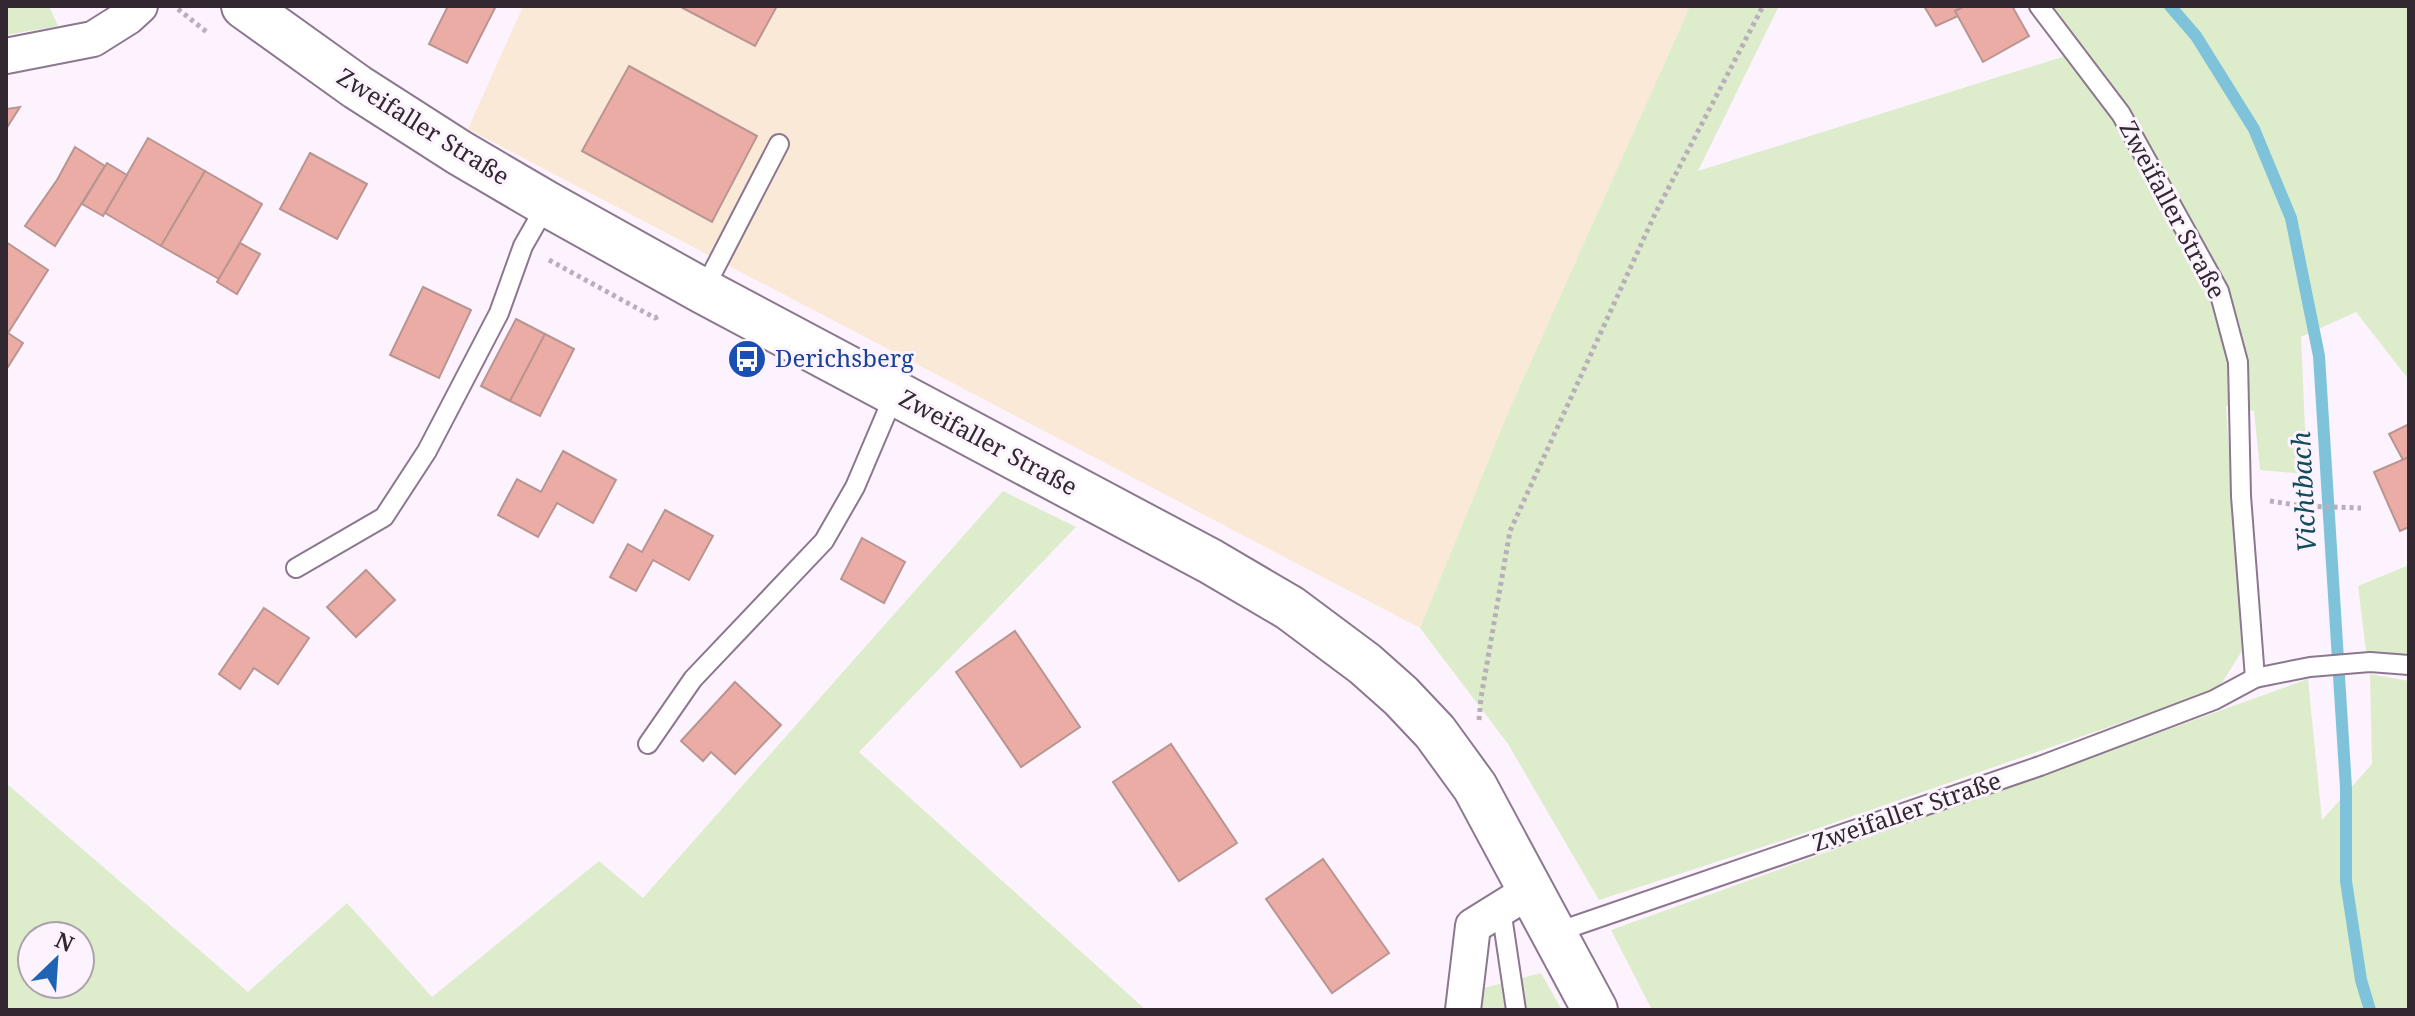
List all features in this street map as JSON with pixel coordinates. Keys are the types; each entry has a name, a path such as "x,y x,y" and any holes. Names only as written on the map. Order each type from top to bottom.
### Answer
{"main road":[{"name":"Zweifaller Straße","path":"244,6 357,87 547,204 703,291 1210,561 1290,608 1365,664 1435,732 1475,787 1516,899 1554,933 1595,1010"}],"street":[{"path":"6,56 93,39 140,6"},
{"path":"1463,1010 1473,926 1516,899"}],"lane":[{"name":"Zweifaller Straße","path":"2039,6 2121,114 2219,291 2238,362 2241,496 2255,678"},
{"path":"703,291 779,144"},
{"path":"296,568 384,517 427,451 499,313 523,246 547,204"},
{"path":"648,744 693,679 824,541 855,487 895,393"},
{"name":"Zweifaller Straße","path":"1554,933 2040,766 2214,700 2255,678 2310,667 2370,662 2409,665"},
{"path":"1516,899 1516,1010"}],"path":[{"path":"1475,787 1481,698 1510,531 1655,214 1763,6"},
{"path":"2302,506 2361,508"}],"shaded area":[{"path":"523,6 1690,6 1507,415 1420,628 468,129"}],"green space":[{"path":"6,6 49,6 58,26 6,35"},
{"path":"1690,6 1779,6 1698,171 2062,57 2070,37 2050,6 2409,6 2409,380 2356,312 2301,337 2307,474 2260,470 2254,411 2226,406 2242,651 2218,689 1790,838 1599,900 1508,744 1420,628 1507,415"},
{"path":"1003,491 1076,527 859,752 1146,1010 6,1010 6,783 248,992 347,903 432,997 599,861 643,898"},
{"path":"2409,565 2409,656 2366,651 2358,586"},
{"path":"2370,674 2409,681 2409,1010 1652,1010 1611,930 2308,679 2322,820 2372,764"},
{"path":"1541,973 1562,1010 1477,1010 1476,990"}],"building":[{"path":"448,6 496,6 467,63 429,44"},
{"path":"679,6 777,6 755,46"},
{"path":"1924,6 1965,6 1955,11 1958,16 1936,26"},
{"path":"1965,6 2012,6 2029,36 1983,62 1955,11"},
{"path":"629,66 757,136 712,222 582,151"},
{"path":"20,107 6,129 6,109"},
{"path":"148,138 205,171 161,246 105,213"},
{"path":"75,147 105,166 55,246 25,226 57,180"},
{"path":"310,153 367,184 337,239 280,209"},
{"path":"107,163 127,175 103,216 82,204"},
{"path":"205,171 262,204 219,279 161,246"},
{"path":"6,242 48,270 8,333 23,343 6,370"},
{"path":"240,243 260,254 237,294 217,282"},
{"path":"423,287 471,310 439,378 390,355"},
{"path":"516,319 545,334 510,401 481,386"},
{"path":"545,334 574,349 540,416 510,401"},
{"path":"2409,424 2409,457 2403,460 2389,434"},
{"path":"563,451 616,480 593,523 557,503 538,537 498,515 517,479 541,492"},
{"path":"2409,457 2409,527 2400,531 2374,472"},
{"path":"665,510 713,536 689,580 653,560 636,591 610,577 628,544 642,552"},
{"path":"862,538 905,562 884,603 841,579"},
{"path":"366,570 395,600 356,637 327,607"},
{"path":"264,608 309,638 278,684 254,668 240,689 219,674"},
{"path":"1015,631 1080,727 1021,767 956,672"},
{"path":"735,682 781,725 735,774 711,752 703,761 681,741"},
{"path":"1171,744 1237,843 1179,881 1113,782"},
{"path":"1323,859 1389,953 1332,993 1266,899"}],"waterway":[{"name":"Vichtbach","path":"2170,6 2196,36 2254,129 2291,218 2319,356 2346,788 2346,881 2361,980 2370,1010"}],"place":[{"name":"Derichsberg","path":"747,359"}]}
